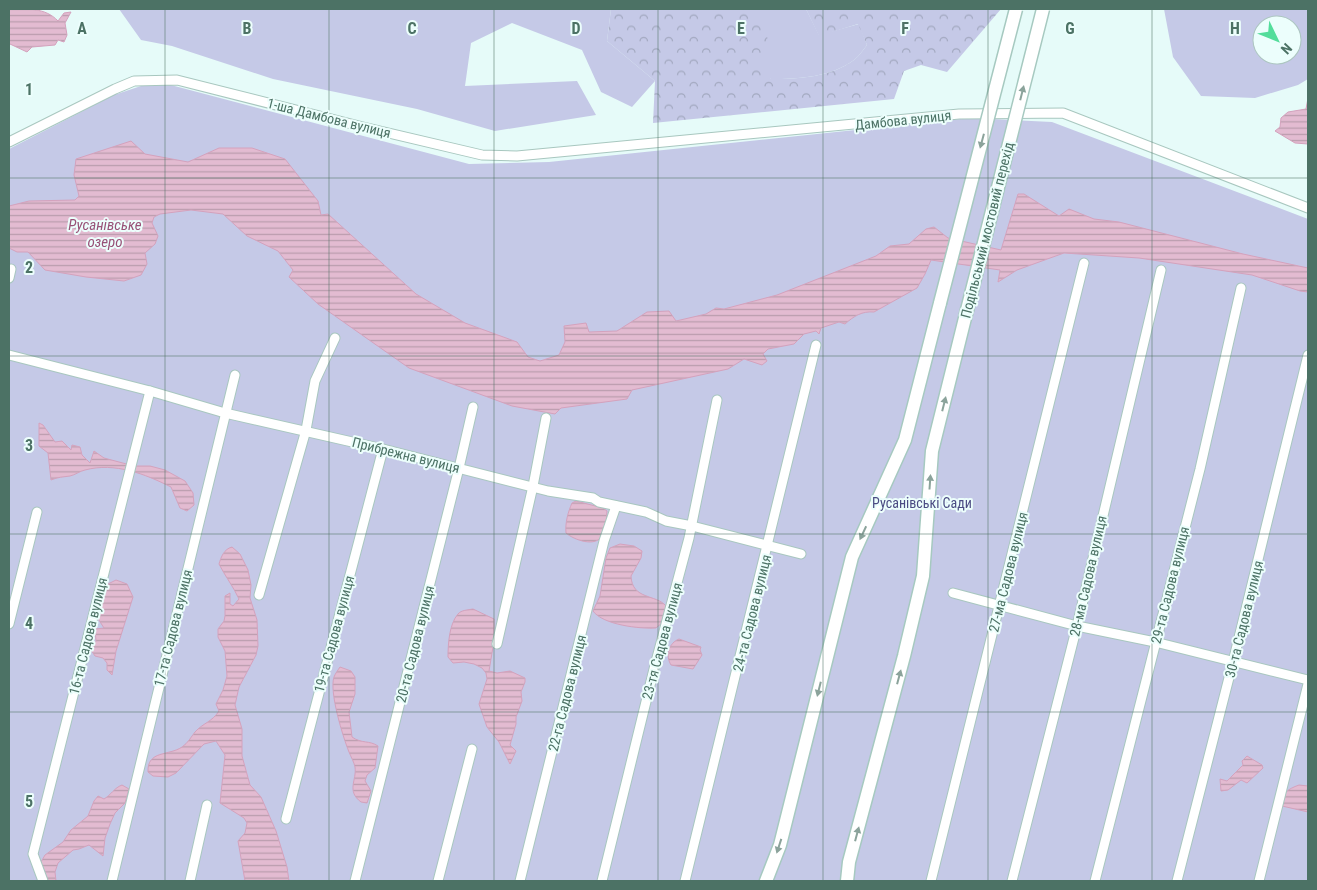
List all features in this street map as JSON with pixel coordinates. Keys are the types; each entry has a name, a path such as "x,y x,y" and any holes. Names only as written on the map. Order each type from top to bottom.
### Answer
{"main road":[{"name":"Подільський мостовий перехід","path":"766,881 780,845 852,556 905,440 1016,9"},
{"name":"Подільський мостовий перехід","path":"847,881 849,862 904,656 923,576 932,451 1043,9"}],"street":[{"name":"1-ша Дамбова вулиця","path":"9,142 115,88 134,81 177,80 482,155"},
{"name":"Дамбова вулиця","path":"482,155 518,156 960,114 1063,113 1308,208"},
{"name":"27-ма Садова вулиця","path":"932,881 1084,262"},
{"path":"9,278 11,269"},
{"name":"28-ма Садова вулиця","path":"1012,881 1076,626 1160,270"},
{"name":"29-та Садова вулиця","path":"1095,881 1200,469 1241,288"},
{"path":"259,596 306,430 315,382 335,338"},
{"name":"24-та Садова вулиця","path":"685,881 816,345"},
{"name":"Прибрежна вулиця","path":"9,355 150,391 225,413 306,430 558,493 593,498 599,502 646,512 666,522 692,526 801,554"},
{"name":"30-та Садова вулиця","path":"1177,881 1308,356"},
{"name":"17-та Садова вулиця","path":"112,881 235,374"},
{"name":"16-та Садова вулиця","path":"43,881 33,854 150,391"},
{"name":"23-тя Садова вулиця","path":"602,881 654,669 692,526 717,400"},
{"name":"20-та Садова вулиця","path":"355,881 473,407"},
{"path":"497,644 533,486 546,418"},
{"name":"19-та Садова вулиця","path":"286,819 382,449"},
{"name":"22-га Садова вулиця","path":"520,881 604,541 616,506"},
{"path":"9,624 37,512"},
{"path":"953,593 1076,626 1155,642 1308,680"},
{"path":"1259,881 1308,684"},
{"path":"438,881 472,749"},
{"path":"190,881 207,805"}],"green space":[{"path":"119,9 611,9 607,41 655,81 632,107 601,92 582,50 512,23 471,43 465,86 577,81 596,115 495,131 417,109 273,79 172,46 141,40"},
{"path":"611,9 742,9 763,17 768,41 774,48 760,56 771,79 814,76 835,70 854,60 867,45 858,24 819,36 806,9 1001,9 947,72 921,65 904,71 894,99 653,123 655,81 607,41"},
{"path":"688,9 806,9 819,35 859,24 867,45 854,60 835,70 814,76 771,79"},
{"path":"1164,9 1308,9 1308,79 1298,85 1255,98 1201,96 1173,57"},
{"name":"Русанівські Сади","path":"167,84 469,164 549,162 970,118 1052,122 1308,219 1308,881 9,881 9,149 114,95 141,86"}],"water":[{"path":"9,9 41,11 53,16 58,21 64,13 71,12 65,23 67,35 64,42 58,40 55,45 32,47 27,52 10,44 9,46"},
{"path":"1308,98 1308,144 1295,143 1275,131 1280,127 1281,118 1288,112 1306,109"},
{"name":"Русанівське озеро","path":"131,141 145,154 188,162 219,148 252,148 285,159 318,201 321,215 328,214 416,294 465,323 517,342 528,357 540,361 559,355 565,342 564,326 586,323 589,332 617,331 647,312 669,311 676,321 706,314 716,308 724,309 777,295 876,256 890,246 909,244 926,229 934,227 948,238 1001,250 1018,194 1024,194 1059,216 1069,209 1094,219 1119,222 1243,254 1308,268 1308,292 1252,275 1139,258 1064,253 1017,270 998,282 1000,270 931,260 917,288 874,312 858,315 845,324 839,322 821,328 819,334 816,331 804,334 794,344 768,349 763,354 767,361 762,365 744,359 728,369 632,390 627,399 561,408 555,414 512,406 409,368 318,304 289,277 293,270 278,251 247,236 223,214 191,210 160,214 154,217 152,223 158,236 155,244 145,253 147,264 141,275 124,281 45,270 28,252 17,252 9,248 9,206 29,201 75,200 79,196 74,175 76,159"},
{"path":"39,423 43,425 55,442 62,441 71,450 72,445 80,447 82,455 90,463 94,451 104,458 134,466 150,466 165,470 185,481 193,493 194,505 187,511 180,508 171,487 151,478 119,468 96,468 51,480 48,453 39,446"},
{"path":"576,501 603,508 607,511 605,529 600,539 585,542 566,533 566,521 569,510 572,503"},
{"path":"620,544 634,546 642,551 641,558 631,576 635,589 662,602 666,606 663,622 656,628 632,627 613,623 598,616 593,611 600,596 606,558 610,548"},
{"path":"232,547 240,554 248,570 251,585 250,598 257,620 258,646 256,655 239,687 235,705 242,729 242,756 250,785 261,797 276,831 287,867 289,881 245,881 238,841 245,833 247,823 244,818 220,803 225,755 216,741 204,744 176,773 168,777 153,776 148,772 151,760 182,747 198,729 219,711 216,704 227,676 225,651 218,637 218,629 224,621 225,596 230,593 230,604 233,606 239,599 219,564 225,551"},
{"path":"116,580 127,584 133,597 116,651 112,675 107,670 107,663 103,658 95,656 91,650 96,641 95,629 104,628 97,617 108,584"},
{"path":"473,609 494,619 494,641 489,671 497,673 510,671 525,678 521,692 522,701 516,717 510,745 516,751 510,764 499,742 487,727 479,704 487,679 486,673 482,668 474,664 464,662 453,663 448,657 450,635 455,618 465,610"},
{"path":"679,639 701,647 702,655 693,669 671,665 669,661 668,653 670,646"},
{"path":"340,667 351,671 355,677 355,694 349,712 352,737 378,746 375,768 367,775 365,781 371,791 367,803 361,802 354,794 355,767 337,714 333,684 334,676"},
{"path":"1247,756 1262,765 1263,768 1247,783 1241,780 1228,790 1221,791 1220,779 1227,781 1243,765 1242,761"},
{"path":"122,785 129,789 125,803 115,813 110,824 105,838 103,856 89,845 73,850 58,863 55,872 56,881 45,881 41,862 45,855 63,842 71,830 88,816 98,796 104,799"},
{"path":"1299,785 1308,786 1308,812 1282,806 1286,792"}]}
